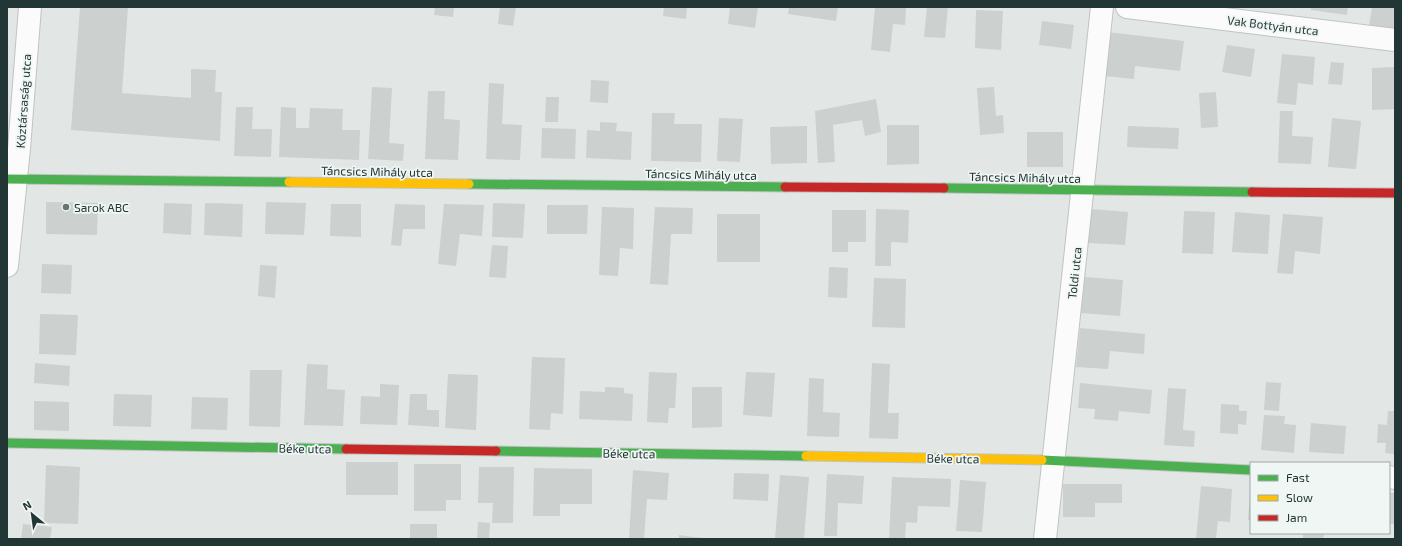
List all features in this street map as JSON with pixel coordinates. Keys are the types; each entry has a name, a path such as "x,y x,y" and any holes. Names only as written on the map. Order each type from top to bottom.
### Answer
{"street":[{"name":"Köztársaság utca","path":"7,266 11,179 30,7"},
{"name":"Toldi utca","path":"1045,539 1102,7"},
{"name":"Vak Bottyán utca","path":"1127,7 1395,40"},
{"name":"Táncsics Mihály utca","path":"11,179 1395,192"},
{"name":"Béke utca","path":"7,443 1053,460 1250,470"}],"building":[{"path":"80,7 128,7 122,93 191,98 191,69 216,70 215,92 222,92 220,141 71,130"},
{"path":"435,7 454,7 453,17 434,15"},
{"path":"500,7 516,7 513,26 498,24"},
{"path":"664,7 687,7 686,19 663,16"},
{"path":"730,7 758,7 755,28 728,24"},
{"path":"789,7 838,7 836,21 788,14"},
{"path":"875,7 906,7 905,25 893,24 890,52 871,50"},
{"path":"927,7 948,7 945,38 924,37"},
{"path":"1311,7 1348,7 1347,15 1311,10"},
{"path":"1372,7 1395,7 1395,31 1369,26"},
{"path":"976,10 1003,11 1001,50 975,48"},
{"path":"1042,21 1074,25 1071,49 1039,45"},
{"path":"1108,32 1184,41 1180,71 1135,66 1134,79 1104,76"},
{"path":"1227,45 1255,49 1251,77 1222,72"},
{"path":"1282,54 1315,57 1313,85 1298,83 1296,105 1277,103"},
{"path":"1331,62 1344,63 1342,85 1328,84"},
{"path":"1395,67 1395,109 1372,110 1372,68"},
{"path":"591,80 609,81 608,103 590,102"},
{"path":"489,83 504,84 502,124 522,125 520,160 486,159"},
{"path":"372,87 392,88 389,143 404,144 403,161 368,159"},
{"path":"994,87 996,116 1003,115 1004,133 980,135 977,88"},
{"path":"428,91 445,91 444,119 460,120 458,160 425,159"},
{"path":"1216,92 1218,127 1201,128 1199,93"},
{"path":"546,97 559,97 558,122 545,122"},
{"path":"876,99 881,132 865,136 862,120 833,125 835,162 818,163 815,111"},
{"path":"236,107 253,107 252,129 272,129 271,157 234,156"},
{"path":"281,107 296,108 296,128 309,128 310,108 343,109 342,130 360,130 359,160 279,157"},
{"path":"1280,111 1293,111 1292,136 1313,137 1311,164 1278,163"},
{"path":"652,113 675,113 674,124 702,124 701,162 651,161"},
{"path":"719,118 743,119 740,162 717,161"},
{"path":"1332,118 1361,121 1356,169 1328,167"},
{"path":"600,122 617,123 616,131 632,132 631,160 586,158 587,130 600,131"},
{"path":"887,125 919,125 919,164 887,165"},
{"path":"807,126 807,163 771,164 770,127"},
{"path":"1128,126 1179,128 1178,149 1127,147"},
{"path":"542,128 576,129 575,159 541,158"},
{"path":"1027,132 1063,132 1063,167 1027,167"},
{"path":"46,202 98,203 97,235 46,234"},
{"path":"266,202 306,203 304,235 265,234"},
{"path":"164,203 192,204 191,235 163,233"},
{"path":"205,203 243,204 242,237 204,235"},
{"path":"493,203 525,204 523,238 492,237"},
{"path":"331,204 361,204 361,237 330,236"},
{"path":"395,204 425,205 425,229 403,229 401,246 391,245"},
{"path":"444,204 484,205 482,236 460,234 456,266 438,264"},
{"path":"547,205 588,205 587,234 547,234"},
{"path":"602,207 634,208 633,249 620,248 618,276 599,275"},
{"path":"655,207 693,208 692,234 671,234 668,285 650,284"},
{"path":"876,209 909,210 908,243 891,242 891,266 875,266"},
{"path":"1091,209 1128,212 1125,245 1088,243"},
{"path":"832,210 866,210 866,242 848,242 848,252 832,252"},
{"path":"1184,211 1215,212 1213,254 1182,253"},
{"path":"1235,212 1270,215 1268,254 1232,252"},
{"path":"717,214 760,214 760,262 717,262"},
{"path":"1283,214 1323,217 1320,254 1295,251 1293,274 1277,273"},
{"path":"492,245 508,246 506,278 489,277"},
{"path":"42,264 72,265 71,294 41,293"},
{"path":"260,265 277,266 275,298 258,296"},
{"path":"829,267 848,268 847,298 828,297"},
{"path":"1085,277 1123,280 1120,316 1081,313"},
{"path":"874,278 906,279 905,328 872,327"},
{"path":"40,314 78,315 76,355 39,354"},
{"path":"1080,328 1145,334 1144,354 1110,351 1108,369 1076,367"},
{"path":"532,357 565,358 563,414 551,413 550,430 529,429"},
{"path":"35,363 70,366 69,386 34,383"},
{"path":"872,363 890,364 888,413 899,413 898,439 869,438"},
{"path":"307,364 328,365 327,389 345,390 343,426 304,425"},
{"path":"250,370 282,370 280,427 249,426"},
{"path":"649,372 677,373 675,408 669,408 668,423 647,422"},
{"path":"746,372 775,373 772,417 743,415"},
{"path":"448,374 478,375 476,430 445,428"},
{"path":"809,378 824,379 823,412 840,413 839,437 807,436"},
{"path":"1266,382 1281,383 1279,411 1264,410"},
{"path":"1080,383 1152,390 1150,414 1119,411 1118,421 1094,419 1095,409 1078,408"},
{"path":"380,384 399,385 397,425 360,424 361,396 380,397"},
{"path":"605,387 624,388 624,393 633,394 632,421 579,419 580,391 605,392"},
{"path":"692,387 722,387 722,427 692,428"},
{"path":"1168,388 1186,389 1183,430 1195,431 1194,447 1164,445"},
{"path":"114,394 152,395 151,427 113,426"},
{"path":"410,394 427,394 427,410 439,410 439,427 408,425"},
{"path":"192,397 228,398 227,430 191,429"},
{"path":"34,401 69,402 69,431 34,430"},
{"path":"1221,404 1239,405 1239,411 1247,411 1246,425 1238,424 1238,434 1220,433"},
{"path":"1388,411 1395,411 1395,454 1385,453 1386,443 1377,443 1378,424 1387,425"},
{"path":"1264,415 1285,416 1284,424 1296,425 1294,453 1261,450"},
{"path":"1311,423 1346,426 1344,454 1309,452"},
{"path":"346,462 398,462 398,495 346,495"},
{"path":"414,464 461,464 461,500 446,500 446,511 414,511"},
{"path":"46,465 80,467 78,524 44,523"},
{"path":"479,467 514,467 513,523 492,523 493,503 478,503"},
{"path":"534,468 592,469 592,504 560,504 560,516 533,516"},
{"path":"633,470 669,473 667,500 647,499 644,539 629,539"},
{"path":"734,473 769,474 768,501 733,499"},
{"path":"827,474 864,476 862,504 838,503 837,536 824,536"},
{"path":"780,475 809,477 804,539 775,539"},
{"path":"892,477 951,479 950,507 918,506 917,523 906,522 905,539 889,539"},
{"path":"960,480 986,482 982,532 956,531"},
{"path":"1063,484 1122,484 1122,503 1095,503 1095,517 1063,517"},
{"path":"1201,486 1232,489 1230,522 1218,521 1216,539 1196,539"},
{"path":"1250,493 1250,520 1248,520"},
{"path":"1390,493 1395,493 1395,524 1390,524"},
{"path":"478,522 490,523 489,539 477,539"},
{"path":"23,524 52,527 50,539 21,539"},
{"path":"410,524 437,524 437,539 410,539"},
{"path":"1303,534 1324,534 1323,539 1303,539"},
{"path":"679,535 702,538 702,539 679,539"}],"traffic: fast":[{"path":"7,179 289,182"},
{"path":"469,184 785,187"},
{"path":"944,188 1252,192"},
{"path":"7,443 346,449"},
{"path":"496,451 806,456"},
{"path":"1042,460 1250,470"}],"traffic: slow":[{"path":"289,182 469,184"},
{"path":"806,456 1042,460"}],"traffic: jam":[{"path":"785,187 944,188"},
{"path":"1252,192 1395,193"},
{"path":"346,449 496,451"}],"place":[{"name":"Sarok ABC","path":"66,207"}]}
